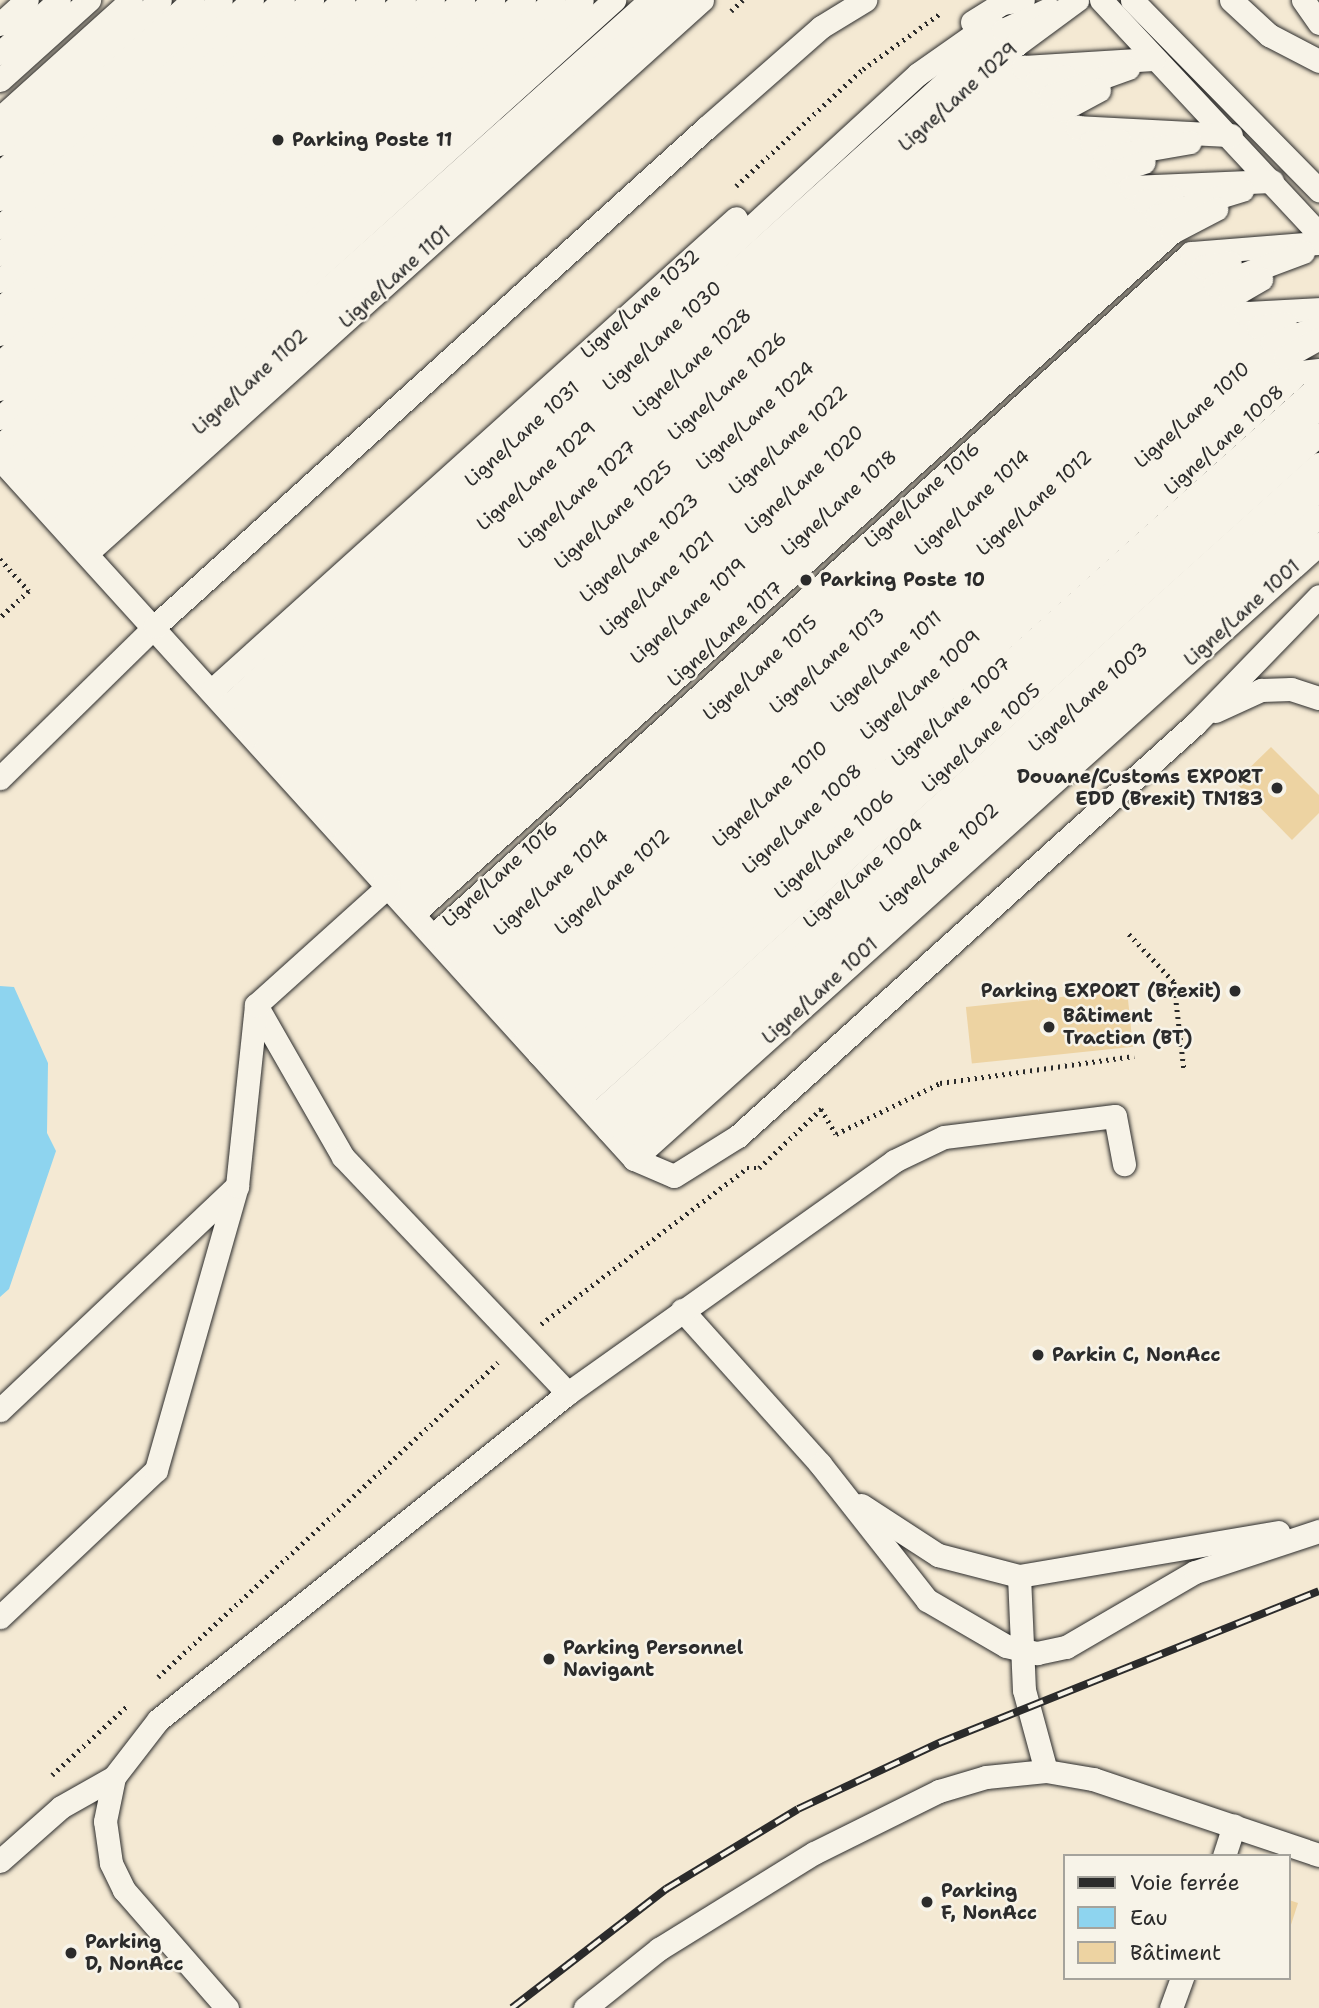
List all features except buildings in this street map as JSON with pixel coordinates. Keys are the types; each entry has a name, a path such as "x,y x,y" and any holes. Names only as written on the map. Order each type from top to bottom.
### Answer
{"lane":[{"path":"0,24 27,0"},
{"path":"0,53 59,0"},
{"path":"0,80 89,0"},
{"path":"0,118 131,0"},
{"path":"0,144 160,0"},
{"path":"0,173 193,0"},
{"path":"0,199 221,0"},
{"path":"0,227 252,0"},
{"path":"0,254 283,0"},
{"path":"0,281 312,0"},
{"path":"0,309 343,0"},
{"path":"0,334 373,0"},
{"path":"0,363 404,0"},
{"path":"0,389 433,0"},
{"path":"0,418 463,0"},
{"path":"37,497 493,0"},
{"path":"37,497 524,0"},
{"path":"37,497 554,0"},
{"path":"37,497 582,0"},
{"path":"37,497 614,0"},
{"path":"37,497 650,0"},
{"name":"Ligne/Lane 1102","path":"37,497 674,0"},
{"name":"Ligne/Lane 1101","path":"37,497 702,0"},
{"path":"0,778 155,626 821,27 843,0"},
{"path":"821,27 865,0"},
{"name":"Ligne/Lane 1032","path":"316,806 908,64 1002,3 1023,0"},
{"name":"Ligne/Lane 1031","path":"316,806 918,74 994,21 1058,0"},
{"name":"Ligne/Lane 1030","path":"316,806 1003,30 1068,0"},
{"name":"Ligne/Lane 1029","path":"316,806 1016,45 1077,0"},
{"path":"1101,0 1154,59 1231,135 1319,234"},
{"path":"1132,0 1319,190"},
{"path":"1231,0 1269,35 1319,61"},
{"path":"1303,0 1319,23"},
{"name":"Ligne/Lane 1025","path":"316,806 1062,110 1154,59"},
{"name":"Ligne/Lane 1027","path":"316,806 1037,81 1154,59"},
{"name":"Ligne/Lane 1021","path":"316,806 1116,171 1231,135"},
{"name":"Ligne/Lane 1023","path":"316,806 1091,142 1231,135"},
{"name":"Ligne/Lane 1017","path":"316,806 1172,232 1272,181"},
{"name":"Ligne/Lane 1019","path":"316,806 1144,201 1272,181"},
{"name":"Ligne/Lane 1013","path":"533,1047 1230,297 1319,245"},
{"name":"Ligne/Lane 1015","path":"533,1047 1203,267 1319,245"},
{"name":"Ligne/Lane 1012","path":"533,1047 1245,313 1319,309"},
{"name":"Ligne/Lane 1011","path":"533,1047 1258,327 1319,317"},
{"name":"Ligne/Lane 1010","path":"533,1047 1272,343 1319,327"},
{"name":"Ligne/Lane 1009","path":"533,1047 1285,357 1319,339"},
{"name":"Ligne/Lane 1008","path":"533,1047 1298,372 1319,370"},
{"name":"Ligne/Lane 1007","path":"533,1047 1319,386"},
{"name":"Ligne/Lane 1006","path":"533,1047 1319,407"},
{"name":"Ligne/Lane 1005","path":"533,1047 1319,434"},
{"name":"Ligne/Lane 1004","path":"533,1047 1319,464"},
{"name":"Ligne/Lane 1003","path":"533,1047 1319,489"},
{"path":"37,497 533,1047 674,1176 738,1136 1195,724 1319,596"},
{"name":"Ligne/Lane 1002","path":"533,1047 1319,516"},
{"name":"Ligne/Lane 1001","path":"533,1047 1319,544"},
{"path":"1195,724 1261,690 1291,689 1319,698"},
{"path":"0,1616 156,1470 237,1186 257,1005 316,806"},
{"path":"257,1005 343,1157 568,1393"},
{"path":"0,1861 61,1807 114,1777 158,1720 568,1393 864,1180 944,1137 1115,1116 1124,1164"},
{"path":"0,1410 237,1186"},
{"path":"682,1310 845,1494 938,1611 1022,1652 1066,1647 1231,1556 1319,1530"},
{"path":"845,1494 938,1555 1019,1576 1213,1539 1319,1530"},
{"path":"1019,1576 1027,1708 1046,1771"},
{"path":"585,2008 694,1925 880,1819 963,1782 1046,1771 1093,1779 1319,1855"},
{"path":"114,1777 105,1821 118,1880 226,2008"},
{"path":"1225,1854 1234,1826"},
{"path":"1171,2008 1181,1980"}],"path":[{"path":"0,559 29,591 0,618"},
{"path":"1129,934 1174,982 1184,1068"}],"shaded area":[{"path":"0,0 1319,0 1319,2008 0,2008"}],"water":[{"path":"0,986 14,987 48,1063 47,1133 56,1151 9,1289 0,1297"}],"railway":[{"path":"512,2008 666,1889 798,1809 939,1743 1319,1591"}],"place":[{"name":"Parking Poste 11","path":"278,140"},
{"name":"Parking Poste 10","path":"806,580"},
{"name":"Douane/Customs EXPORT EDD (Brexit) TN183","path":"1277,788"},
{"name":"Parking EXPORT (Brexit)","path":"1235,991"},
{"name":"Bâtiment Traction (BT)","path":"1049,1027"},
{"name":"Parkin C, NonAcc","path":"1038,1355"},
{"name":"Parking Personnel Navigant","path":"549,1659"},
{"name":"Parking F, NonAcc","path":"927,1902"},
{"name":"Parking D, NonAcc","path":"71,1953"}]}
